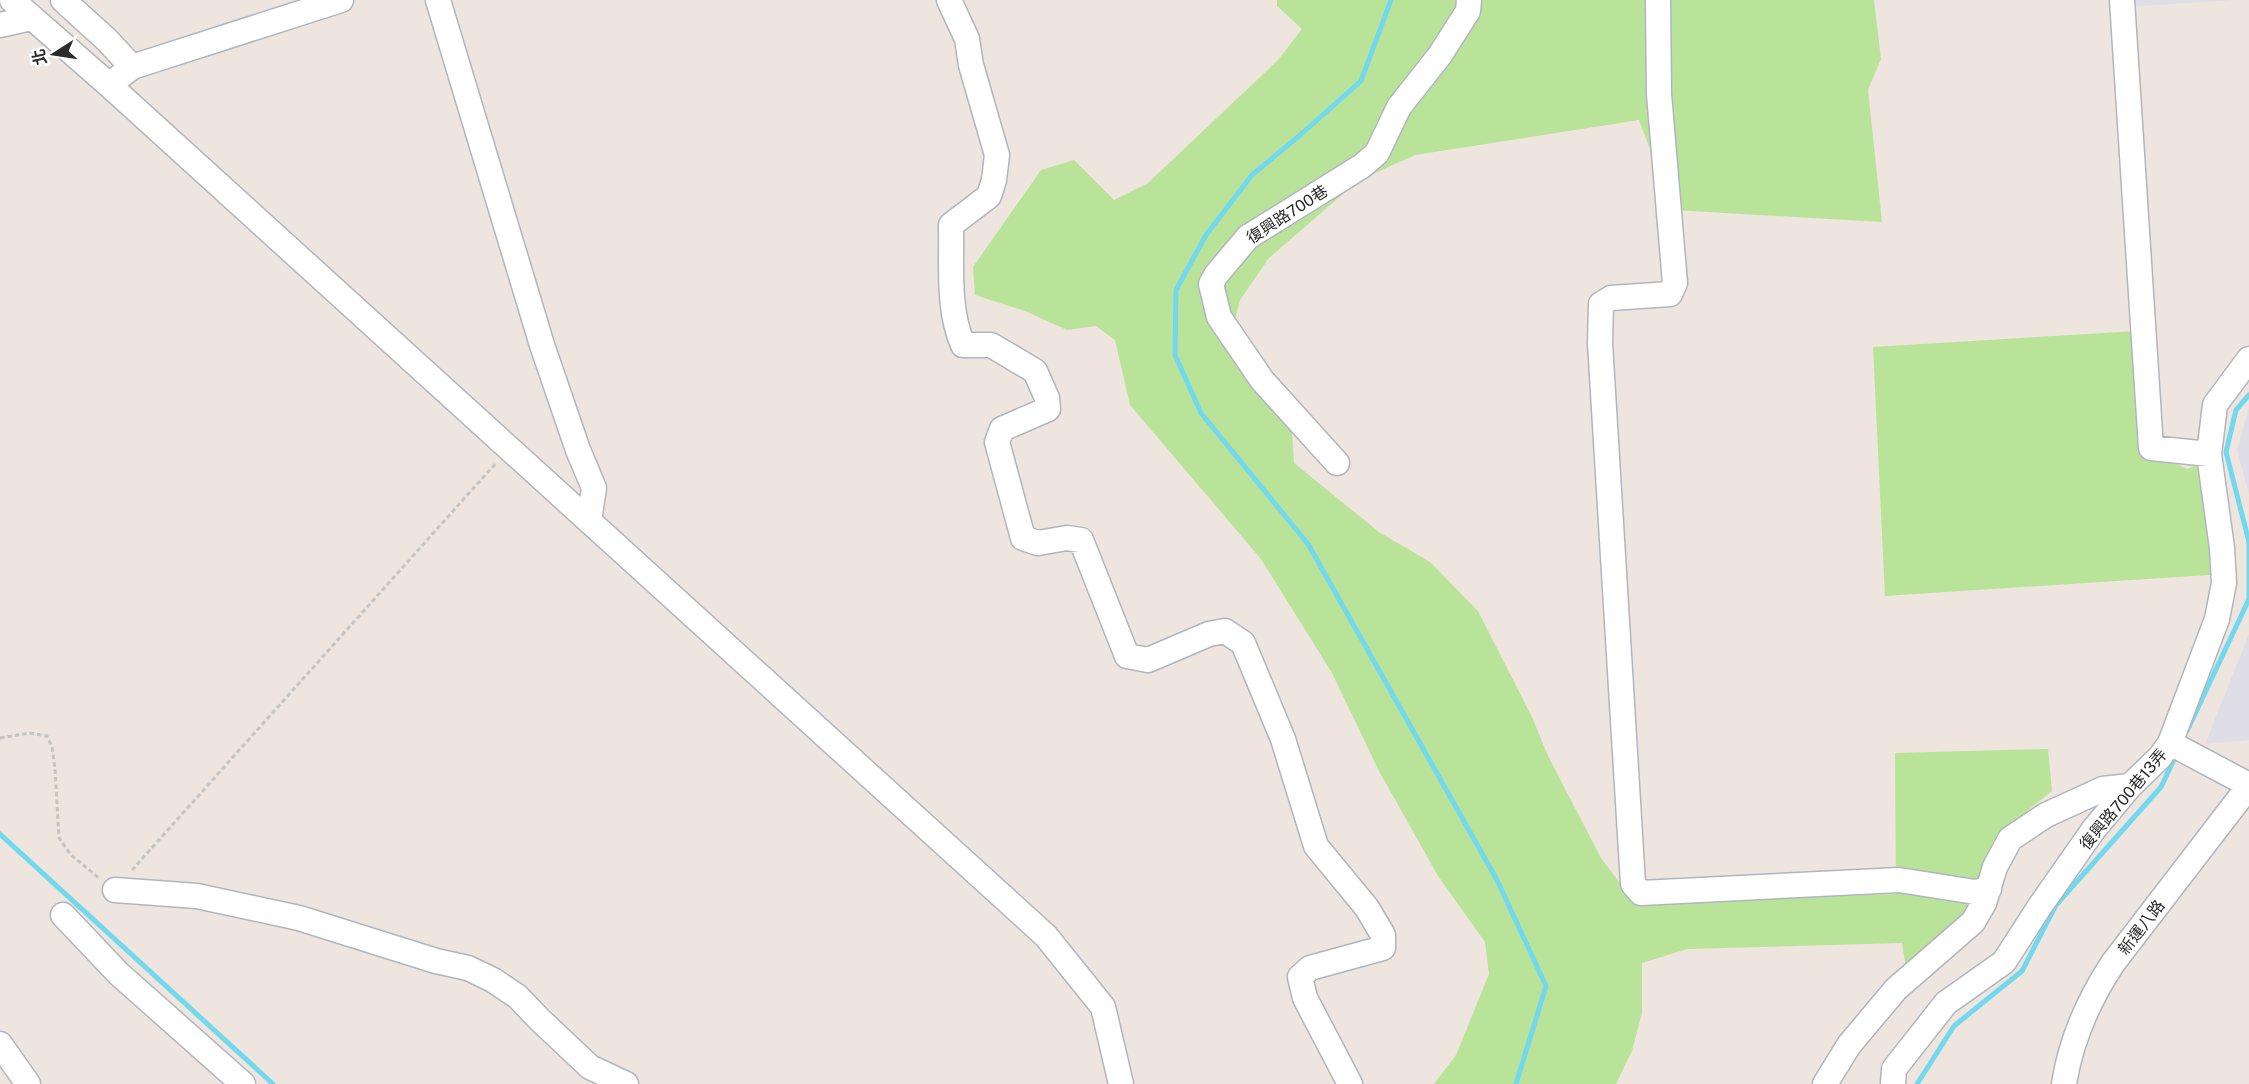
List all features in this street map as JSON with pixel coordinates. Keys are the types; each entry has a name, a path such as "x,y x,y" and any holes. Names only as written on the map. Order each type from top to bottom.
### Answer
{"street":[{"path":"12,0 31,18 120,77 510,448 591,511 1046,936 1103,1007 1121,1084"},
{"path":"63,0 107,40 120,77"},
{"path":"120,77 341,0"},
{"path":"438,0 542,345 578,450 594,488 591,511"},
{"path":"949,0 967,39 971,65 997,155 994,180 989,196 951,225 954,312 957,332 963,345 991,345 1035,371 1047,398 1048,409 1002,429 997,442 1023,538 1038,543 1067,538 1081,540 1127,656 1149,660 1209,634 1225,631 1243,643 1283,739 1316,846 1366,908 1383,935 1383,948 1310,968 1300,977 1305,998 1350,1084"},
{"name":"復興路700巷","path":"1336,463 1262,380 1218,317 1211,284 1248,237 1362,166 1377,153 1399,107 1440,55 1468,11 1469,0"},
{"path":"1658,0 1659,94 1675,283 1670,294 1611,298 1601,304 1601,355 1632,884 1641,893 1899,880 1975,892 1989,889"},
{"path":"2122,0 2151,448 2209,454"},
{"path":"0,25 31,18"},
{"name":"復興路700巷13弄","path":"1893,1084 1894,1069 1946,1003 2004,962 2094,829 2170,743 2217,619 2224,583 2222,548 2209,454 2216,405 2249,359"},
{"path":"2170,743 2249,786"},
{"path":"1825,1084 1849,1045 1896,989 1973,922 1984,903 1995,867 2010,839 2046,815 2103,789 2130,786"},
{"name":"新運八路","path":"2064,1084 2074,1040 2098,987 2249,786"},
{"path":"115,890 197,896 288,916 332,927 436,961 468,968 493,980 518,997 590,1067 626,1084"},
{"path":"63,915 119,974 243,1084"},
{"path":"0,1044 28,1084"}],"path":[{"path":"0,738 29,733 46,736 52,747 55,768 59,838 70,855 115,890 510,448"}],"shaded area":[{"path":"2127,0 2233,0 2127,7"},
{"path":"2249,407 2249,494 2237,450"},
{"path":"2249,634 2249,740 2205,744"}],"green space":[{"path":"1277,0 1874,0 1881,59 1868,90 1882,222 1673,210 1639,120 1415,155 1358,181 1269,258 1240,300 1232,332 1292,431 1294,463 1379,532 1430,562 1478,611 1532,717 1548,756 1601,858 1635,903 1896,894 1895,753 2048,749 2052,791 2012,823 1985,913 1909,986 1902,943 1687,949 1642,963 1642,1013 1632,1051 1616,1084 1434,1084 1456,1055 1489,974 1485,942 1438,876 1379,771 1332,673 1261,559 1130,405 1115,340 1096,326 1067,330 1025,311 975,295 973,267 1041,170 1074,160 1114,200 1148,183 1278,60 1302,29 1277,6"},
{"path":"2137,331 2147,449 2187,469 2212,459 2224,574 1885,596 1873,347"}],"waterway":[{"path":"1391,0 1361,81 1252,175 1206,235 1176,290 1175,355 1201,413 1308,544 1497,880 1546,986 1516,1084"},
{"path":"2187,731 2249,599 2249,542 2226,452 2236,410 2249,395"},
{"path":"1917,1084 1954,1026 2022,971 2056,905 2161,787 2177,753"},
{"path":"0,834 273,1084"}]}
